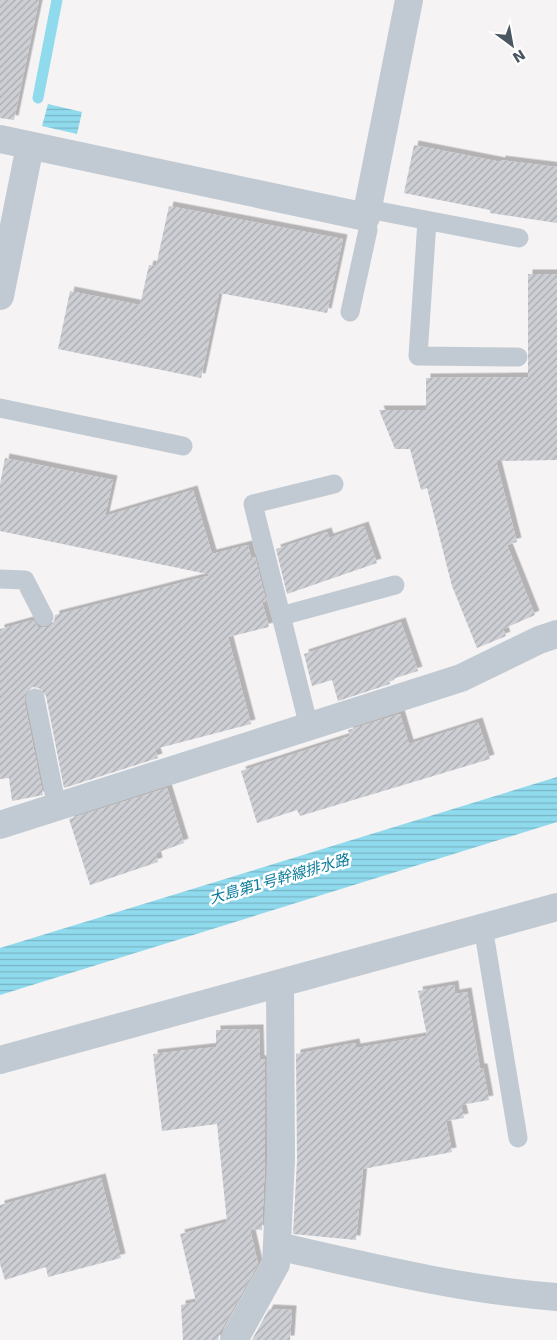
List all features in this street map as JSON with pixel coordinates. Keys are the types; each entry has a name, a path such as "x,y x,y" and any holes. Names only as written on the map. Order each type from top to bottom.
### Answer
{"street":[{"path":"0,139 367,213 409,0"},
{"path":"0,296 30,146"},
{"path":"0,825 461,678 539,640 557,634"},
{"path":"0,1060 557,907"},
{"path":"234,1340 276,1264 281,1160 280,984"},
{"path":"277,1246 417,1277 508,1294 557,1297"}],"lane":[{"path":"350,312 368,230 367,213 427,221 519,238"},
{"path":"427,221 418,356 518,357"},
{"path":"0,408 183,446"},
{"path":"309,727 253,504 334,484"},
{"path":"0,579 25,580 44,617"},
{"path":"281,616 395,585"},
{"path":"35,698 57,808"},
{"path":"483,927 518,1138"}],"water":[{"path":"48,104 82,112 77,134 42,126"},
{"name":"大島第1号幹線排水路","path":"557,777 557,822 0,995 0,948"}],"building":[{"path":"0,0 39,0 14,120 0,118"},
{"path":"414,145 501,162 501,160 557,167 557,223 490,213 490,210 404,193"},
{"path":"169,206 343,239 327,313 219,293 201,378 58,349 70,291 140,305 149,265 156,266"},
{"path":"528,274 557,274 557,460 496,461 517,542 507,545 535,615 503,629 506,636 477,648 452,586 427,488 421,490 410,449 395,449 379,410 426,410 426,378 528,377"},
{"path":"5,458 113,480 105,516 193,490 212,554 248,545 251,558 255,557 266,601 262,602 269,627 228,637 251,724 155,749 158,758 64,788 46,696 39,688 32,687 25,694 24,700 43,795 12,801 9,778 0,779 0,629 33,620 38,627 49,627 54,623 55,615 212,575 0,531 0,484"},
{"path":"364,526 377,563 287,594 276,549 327,532 329,538"},
{"path":"401,622 418,671 389,680 390,684 338,701 332,680 312,686 304,654"},
{"path":"400,714 409,744 478,722 490,759 300,816 297,810 257,823 241,771 350,736 348,730"},
{"path":"167,788 184,843 156,853 158,862 90,885 69,819"},
{"path":"454,985 455,994 467,992 480,1068 483,1068 489,1100 461,1105 464,1118 446,1121 452,1152 363,1169 356,1240 293,1234 297,1161 296,1054 355,1043 356,1048 427,1036 418,991"},
{"path":"259,1029 260,1060 265,1059 265,1160 262,1230 250,1229 258,1264 220,1332 218,1340 183,1340 181,1305 196,1302 180,1234 227,1222 217,1124 162,1131 153,1054 216,1047 216,1030"},
{"path":"101,1178 121,1258 48,1277 46,1267 5,1280 0,1264 0,1205"},
{"path":"269,1309 292,1310 290,1340 252,1340"}],"waterway":[{"path":"38,98 57,0"}]}
